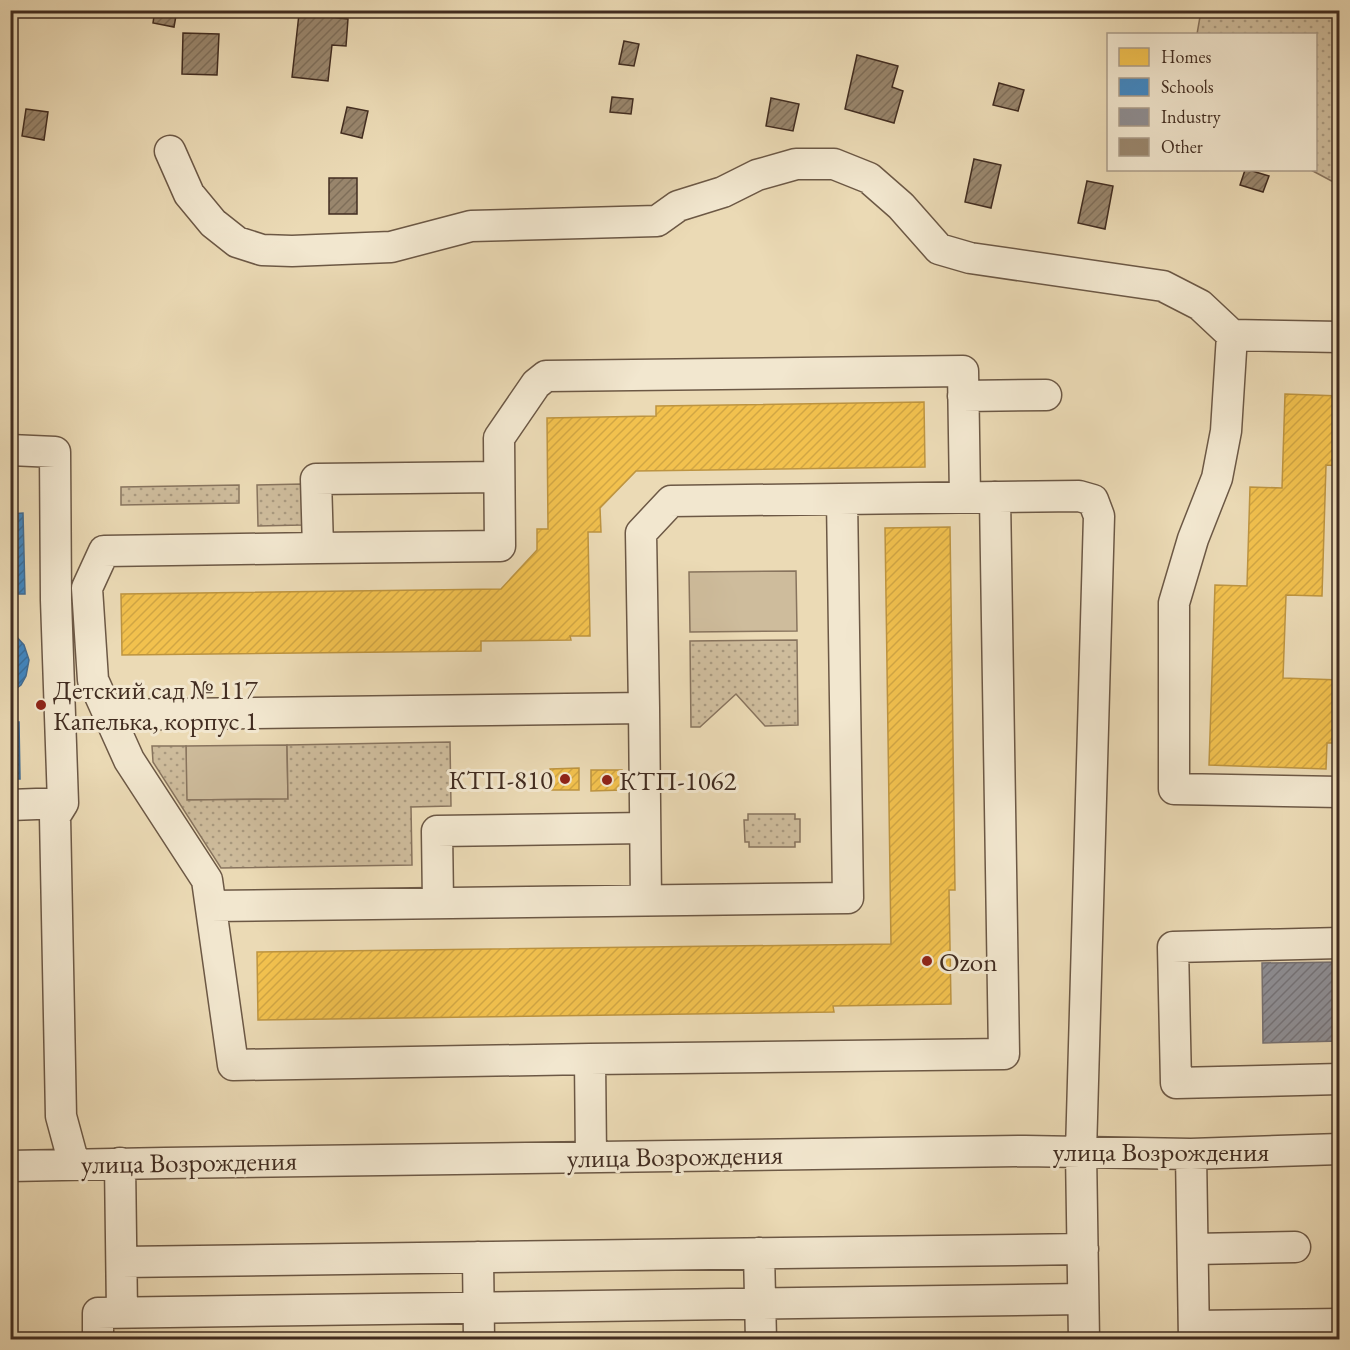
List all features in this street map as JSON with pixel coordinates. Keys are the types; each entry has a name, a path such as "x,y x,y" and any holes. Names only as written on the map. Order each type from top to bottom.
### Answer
{"street":[{"path":"170,151 189,194 213,223 237,242 272,251 391,247 471,226 657,220 678,206 723,192 757,175 796,164 834,164 869,178 901,206 939,249 970,258 1163,286 1200,304 1232,335 1340,337"},
{"path":"1232,335 1226,430 1217,478 1193,539 1174,603 1174,789 1340,792"},
{"path":"965,497 963,371 546,376 536,384 499,438 500,546 104,551 87,588 93,680 129,760 207,880 233,1065 1004,1054 995,497"},
{"path":"963,396 1046,395"},
{"path":"10,450 55,452 56,600 63,803 55,816 61,1116 74,1164"},
{"path":"318,548 316,479 499,477"},
{"path":"646,900 641,533 671,501 1079,496 1093,500 1099,516 1081,1152 1084,1340"},
{"path":"211,906 848,898 842,499"},
{"path":"108,715 644,708"},
{"path":"10,805 63,803"},
{"path":"438,903 437,831 645,828"},
{"path":"1340,943 1173,947 1176,1083 1340,1079"},
{"path":"590,1059 591,1157"},
{"name":"улица Возрождения","path":"10,1166 1025,1151 1191,1154 1340,1149"},
{"path":"1191,1154 1194,1333 1340,1324"},
{"path":"120,1163 122,1312"},
{"path":"1193,1249 1295,1247"},
{"path":"122,1262 1083,1249"},
{"path":"759,1253 761,1340"},
{"path":"478,1257 479,1340"},
{"path":"98,1340 98,1312 1083,1299"}],"shaded area":[{"path":"1201,11 1339,11 1339,185 1313,171 1317,171 1317,33 1197,33"},
{"path":"302,484 302,525 258,526 257,485"},
{"path":"239,485 239,503 121,505 121,487"},
{"path":"796,571 797,631 690,632 689,572"},
{"path":"797,640 798,725 765,726 736,694 700,727 691,727 690,641"},
{"path":"450,742 451,806 411,807 412,865 221,868 153,762 152,746 186,746 187,800 288,799 287,745"},
{"path":"287,745 288,799 186,800 186,746"},
{"path":"748,814 795,814 795,819 800,819 800,842 795,842 795,847 749,847 749,842 745,842 744,820 748,820"}],"building: Homes":[{"path":"1285,394 1340,396 1340,466 1326,465 1322,596 1286,595 1283,678 1340,680 1340,743 1327,743 1326,769 1209,765 1215,585 1247,586 1250,487 1282,488"},
{"path":"924,402 925,467 636,471 600,508 601,532 588,532 590,636 570,636 571,640 481,641 481,651 122,655 121,594 501,589 537,550 537,529 548,529 547,418 656,416 656,406"},
{"path":"950,527 955,890 949,890 951,1004 833,1006 834,1012 258,1020 257,952 891,944 885,528"},
{"name":"КТП-810","path":"579,768 579,790 551,790 550,769"},
{"name":"КТП-1062","path":"591,770 622,770 622,790 591,791"}],"building: Schools":[{"path":"23,513 25,594 10,594 10,514"},
{"path":"10,633 24,645 29,660 26,676 21,685 10,693"},
{"path":"10,722 19,722 20,779 10,779"}],"building: Industry":[{"path":"1340,962 1340,1041 1263,1043 1262,963"}],"building: Other":[{"path":"155,10 177,10 174,27 153,23"},
{"path":"299,14 348,19 346,46 332,45 328,81 292,77"},
{"path":"183,33 219,34 217,75 182,74"},
{"path":"624,41 639,44 634,66 619,64"},
{"path":"857,55 898,66 892,87 903,91 894,123 845,109"},
{"path":"999,83 1024,90 1018,111 993,105"},
{"path":"612,97 633,99 631,114 610,112"},
{"path":"771,98 799,104 793,131 766,126"},
{"path":"347,107 368,111 362,138 341,133"},
{"path":"26,109 48,112 44,140 22,136"},
{"path":"974,159 1001,165 991,208 965,202"},
{"path":"1245,171 1269,176 1263,192 1240,185"},
{"path":"329,178 357,178 357,214 329,214"},
{"path":"1087,181 1113,186 1105,229 1078,223"}],"place":[{"name":"Детский сад № 117 Капелька, корпус 1","path":"41,705"},
{"name":"КТП-810","path":"565,779"},
{"name":"КТП-1062","path":"607,780"},
{"name":"Ozon","path":"927,961"}]}
